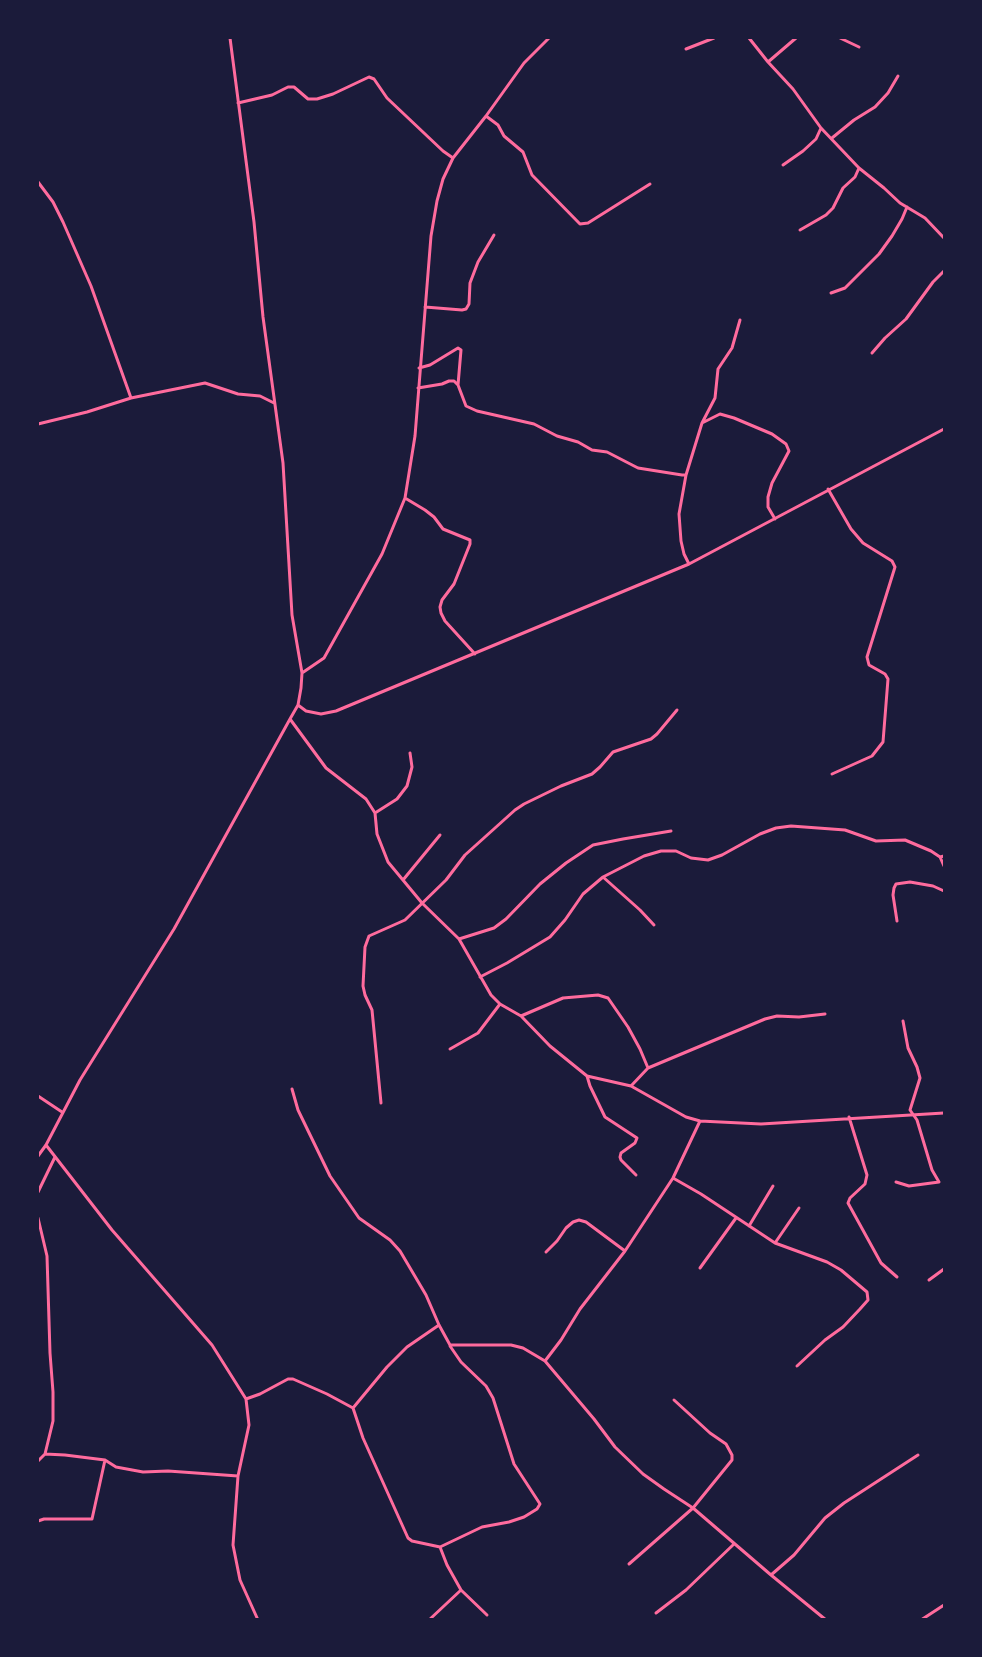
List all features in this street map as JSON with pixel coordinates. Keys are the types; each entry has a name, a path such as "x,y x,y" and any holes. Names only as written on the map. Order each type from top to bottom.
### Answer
{"street":[{"path":"38,1156 131,996 174,929 298,705 302,673 292,614 282,463 230,38"},
{"path":"302,673 324,658 382,554 405,498 415,436 431,236 443,179 453,158 524,64 549,38"},
{"path":"686,50 714,38"},
{"path":"749,38 793,89 822,128 859,168 906,207 925,218 944,238"},
{"path":"768,62 796,38"},
{"path":"840,38 859,47"},
{"path":"832,138 854,120 876,107 888,93 898,76"},
{"path":"238,103 272,94 288,87 294,87 308,99 318,99 369,77 374,79 387,98 443,151 453,158"},
{"path":"486,116 498,125 504,136 524,152 532,175 580,224 588,224 650,184"},
{"path":"783,165 816,139 822,128"},
{"path":"800,230 826,215 833,208 844,188 855,177 859,168"},
{"path":"38,182 53,202 91,286 130,398"},
{"path":"831,293 845,288 879,254 902,219 906,207"},
{"path":"425,308 466,309 470,283 478,262 494,235"},
{"path":"872,354 885,338 906,319 933,282 944,271"},
{"path":"689,564 681,541 679,514 686,475 702,423 715,398 718,369 732,348 740,320"},
{"path":"419,368 430,365 458,348 461,350 458,385 466,406 476,411 534,424 557,436 578,442 592,450 607,452 638,468 686,475"},
{"path":"418,388 449,381 458,385"},
{"path":"38,424 87,412 130,398 143,397 205,383 238,394 260,396 275,404"},
{"path":"702,423 720,414 772,434 786,444 789,451 772,483 768,497 768,507 775,519"},
{"path":"298,705 306,710 320,714 336,711 689,564 828,489 944,430"},
{"path":"828,489 850,529 863,543 892,561 895,567 867,657 869,665 885,674 888,679 883,742 872,756 832,774"},
{"path":"405,498 430,514 443,529 470,540 454,584 442,600 440,607 445,621 474,654"},
{"path":"381,1103 372,1010 363,986 365,947 369,936 401,923 446,880 465,855 515,810 561,786 592,774 614,752 651,739 677,710"},
{"path":"290,719 326,768 366,799 376,813 377,834 388,862 422,903 459,940 491,996 500,1004 521,1016 550,1046 587,1076 631,1086 686,1117 700,1121 761,1124 849,1117 914,1116 944,1113"},
{"path":"376,813 398,799 407,786 412,767 410,753"},
{"path":"480,977 550,937 565,920 583,894 603,877 644,856 661,851 676,851 691,858 708,860 722,855 760,834 776,828 791,826 846,830 876,841 905,840 925,848 940,858 944,866"},
{"path":"459,940 494,928 506,919 540,884 566,863 593,845 623,838 671,832"},
{"path":"404,880 440,835"},
{"path":"940,858 944,856"},
{"path":"603,877 654,925"},
{"path":"897,921 893,895 896,884 910,882 933,886 944,891"},
{"path":"521,1016 563,998 598,996 608,998 628,1027 648,1068"},
{"path":"450,1049 478,1033 500,1004"},
{"path":"631,1086 648,1068 765,1019 778,1016 825,1014"},
{"path":"896,1182 909,1186 939,1182 932,1170 917,1120 910,1110 920,1078 908,1048 903,1020"},
{"path":"587,1076 605,1117 637,1138 635,1143 621,1153 620,1157 636,1175"},
{"path":"246,1399 260,1394 278,1383 293,1379 353,1408 367,1446 408,1538 412,1540 440,1547 482,1527 509,1522 524,1516 537,1509 540,1504 514,1464 492,1398 486,1386 462,1362 450,1346 426,1295 400,1251 390,1240 359,1218 330,1176 298,1110 292,1089"},
{"path":"38,1096 62,1112"},
{"path":"849,1117 867,1175 865,1184 850,1198 848,1203 881,1263 897,1277"},
{"path":"545,1361 561,1340 580,1309 625,1251 673,1178 700,1121"},
{"path":"46,1145 112,1230 212,1344 246,1399 249,1425 238,1476 234,1545 240,1580 258,1620"},
{"path":"38,1192 55,1157"},
{"path":"673,1178 701,1194 775,1243 826,1262 841,1270 868,1292 868,1300 843,1327 825,1340 797,1366"},
{"path":"749,1226 773,1186"},
{"path":"775,1243 799,1208"},
{"path":"38,1218 47,1256 53,1392 53,1421 45,1454 38,1461"},
{"path":"700,1268 736,1218"},
{"path":"546,1252 566,1228 579,1220 586,1222 625,1251"},
{"path":"930,1280 944,1269"},
{"path":"353,1408 387,1367 407,1347 439,1325"},
{"path":"450,1346 511,1344 523,1348 545,1361 615,1447 643,1474 693,1508 826,1620"},
{"path":"629,1564 693,1508 732,1460 732,1455 726,1444 710,1433 674,1400"},
{"path":"45,1454 105,1460 116,1467 143,1472 168,1471 238,1476"},
{"path":"771,1575 794,1555 825,1518 844,1503 918,1455"},
{"path":"38,1521 44,1519 92,1519 105,1460"},
{"path":"656,1613 686,1590 734,1544"},
{"path":"440,1547 460,1590 487,1616"},
{"path":"429,1620 460,1590"},
{"path":"921,1620 944,1605"}]}
